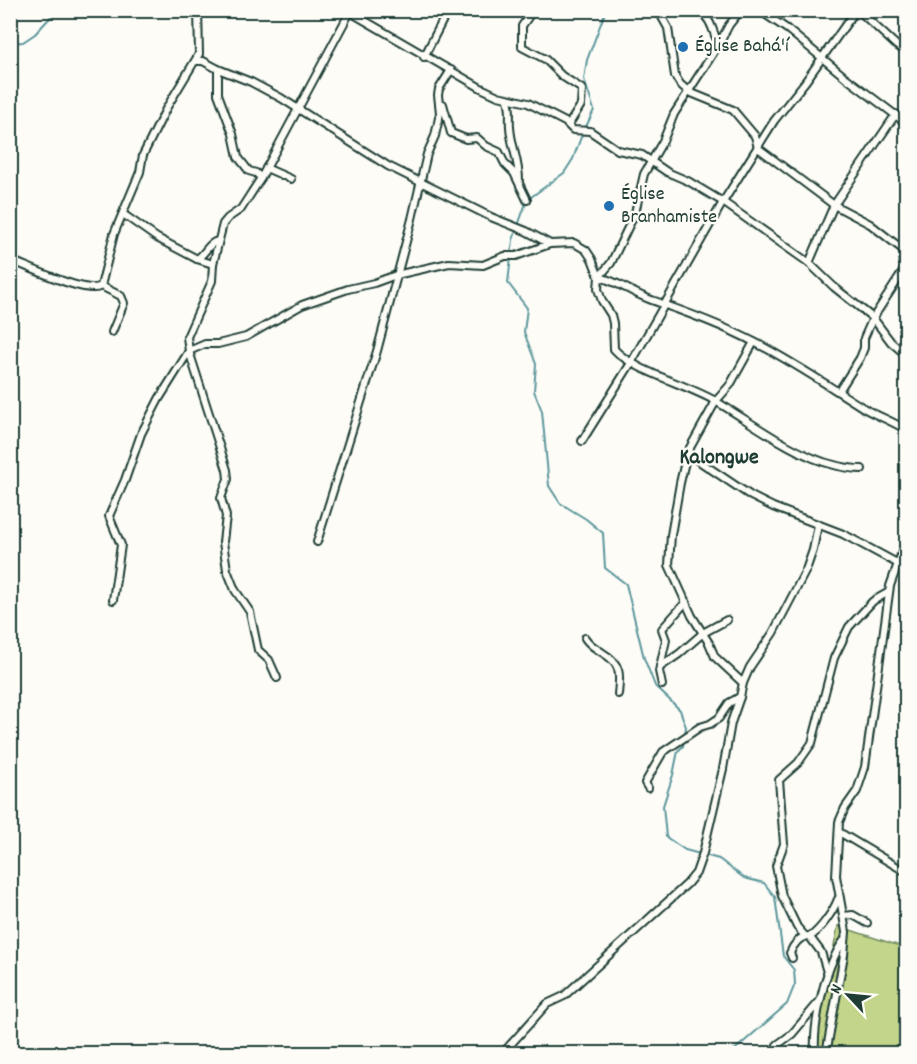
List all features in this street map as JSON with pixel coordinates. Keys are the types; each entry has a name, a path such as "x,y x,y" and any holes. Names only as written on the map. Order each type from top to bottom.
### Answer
{"street":[{"path":"101,286 114,234 148,145 167,107 196,61 200,47 197,25 198,10"},
{"path":"424,57 448,10"},
{"path":"533,10 522,26 522,47 545,59 562,76 582,89 582,105 568,124"},
{"path":"658,10 668,28 675,76 689,92 732,110 755,136 758,148 834,205 870,224 906,252"},
{"path":"697,10 712,25 713,34 719,44"},
{"path":"599,277 611,263 635,213 644,174 663,141 674,114 729,25 741,10"},
{"path":"759,10 787,29 906,123"},
{"path":"582,441 631,363 723,202 774,121 857,10 906,52"},
{"path":"277,678 269,660 258,650 250,612 235,590 227,570 224,542 226,516 221,498 228,479 228,470 189,351 187,337 212,281 213,264 223,224 241,209 261,178 350,11 424,57 481,88 528,103 568,124 573,130 588,130 616,150 642,155 667,172 688,181 723,202 808,263 873,318 891,342 906,355"},
{"path":"196,61 210,64 251,82 388,166 550,244"},
{"path":"218,69 218,94 233,134 238,157 249,171 261,178"},
{"path":"317,542 364,396 393,291 420,181 440,113 439,89 451,70"},
{"path":"439,89 451,133 466,139 477,138 486,146 500,152 504,164 514,173 527,200"},
{"path":"507,98 511,105 510,126 517,158 519,184"},
{"path":"808,263 834,205 896,114"},
{"path":"266,168 291,179"},
{"path":"123,214 157,238 197,259 213,264"},
{"path":"197,259 204,254 208,246 219,241"},
{"path":"113,600 121,545 109,516 125,480 141,434 159,399 189,351 205,344 218,344 246,337 302,305 396,275 449,263 483,265 505,256 516,256 550,244 574,243 586,250 599,277 598,289 613,323 614,349 631,363 716,401 761,431 813,459 862,469"},
{"path":"10,260 68,283 92,289 101,286 121,296 124,303 112,332"},
{"path":"839,391 860,358 864,348 864,338 873,318 906,267"},
{"path":"599,277 754,342 839,391 860,406 897,423 906,430"},
{"path":"743,682 715,657 669,565 671,535 687,453 716,401 730,385 754,342"},
{"path":"687,453 751,496 843,534 906,568"},
{"path":"502,1053 547,1004 564,996 693,877 703,854 731,723 741,697 743,682 806,570 818,525"},
{"path":"826,1053 844,955 846,924 839,897 835,863 841,816 857,791 865,767 889,592 906,541"},
{"path":"828,976 820,952 808,936 797,927 782,896 776,867 784,844 779,780 798,763 812,743 834,658 849,627 873,601 889,592"},
{"path":"662,685 660,667 666,640 662,629 686,602"},
{"path":"660,667 703,633 727,620"},
{"path":"585,638 588,644 617,665 621,682 618,694"},
{"path":"648,789 645,783 663,752 700,727 719,718 729,703 741,697"},
{"path":"839,832 906,872"},
{"path":"792,958 790,953 792,947 818,931 834,909 839,897"},
{"path":"843,916 853,915 867,923"},
{"path":"815,1053 814,1034 821,999 832,959 845,939"},
{"path":"773,1053 779,1043 792,1034 821,999"}],"green space":[{"path":"838,926 906,948 906,1053 812,1054"}],"waterway":[{"path":"10,43 23,42 35,34 57,10"},
{"path":"606,10 587,60 584,79 594,110 573,159 564,173 527,200 513,240 508,283 527,308 524,332 536,364 534,391 542,411 549,486 560,503 603,533 605,568 626,584 644,658 655,686 680,710 686,727 683,746 678,751 663,806 666,837 685,850 719,859 744,878 764,883 775,897 783,956 794,970 795,984 787,1004 730,1054"}],"place":[{"name":"Église Bahá'í","path":"683,47"},
{"name":"Église Branhamiste","path":"609,206"}],"district":[{"name":"Kalongwe","path":"719,458"}]}
